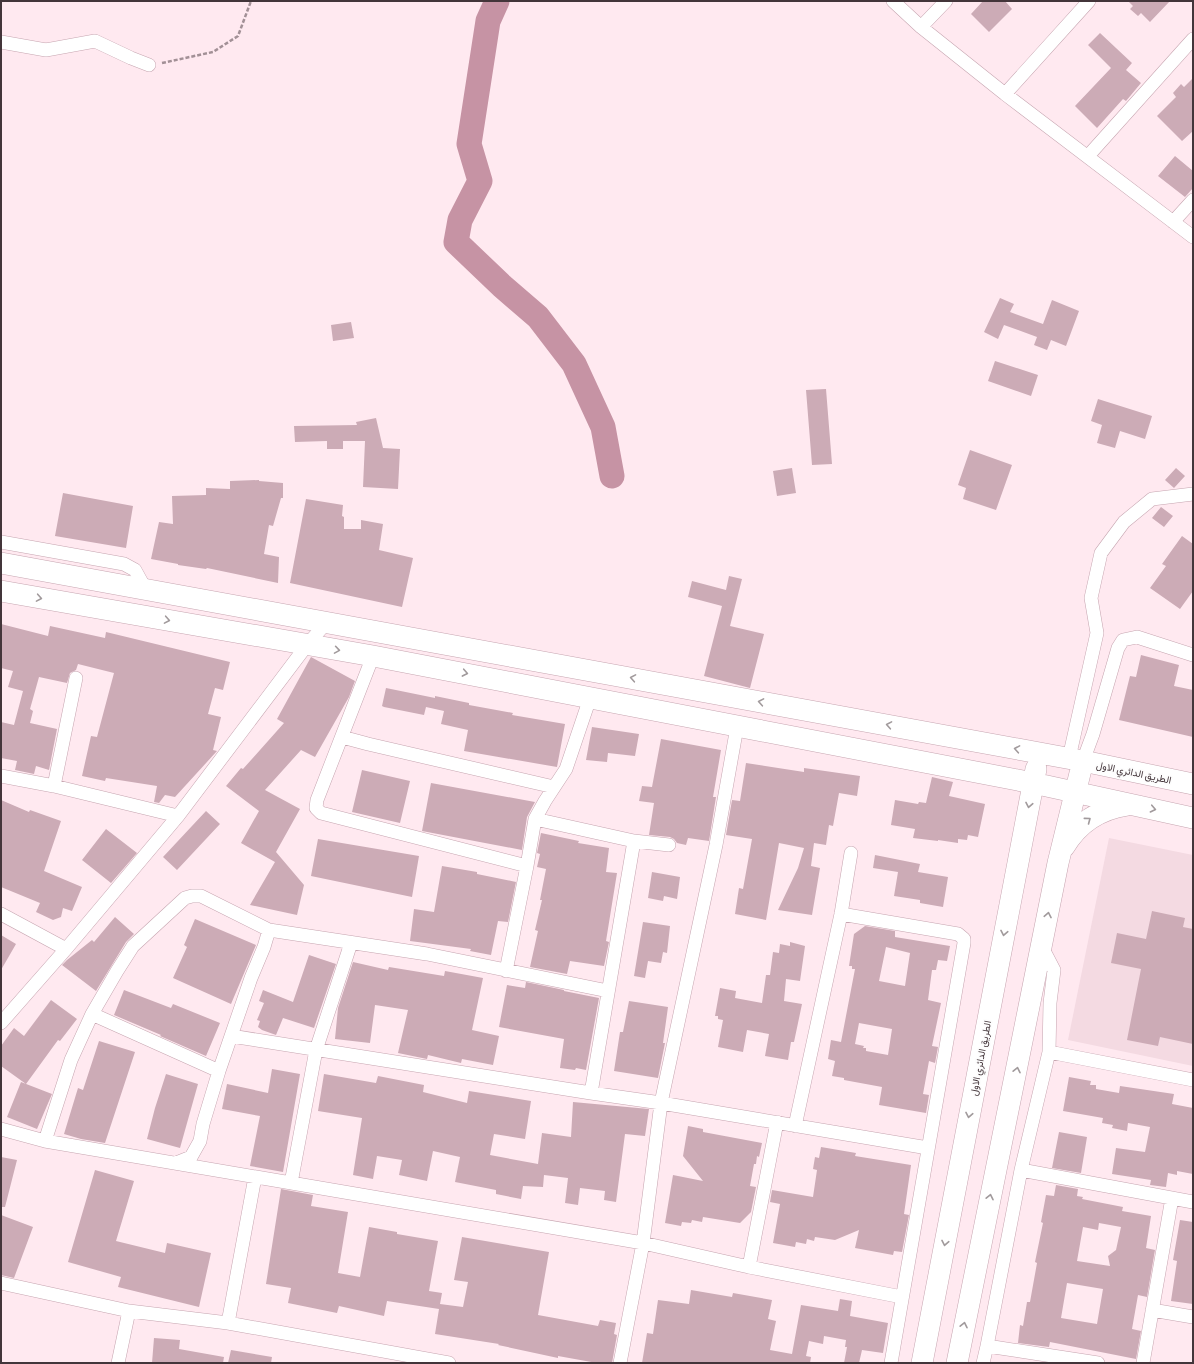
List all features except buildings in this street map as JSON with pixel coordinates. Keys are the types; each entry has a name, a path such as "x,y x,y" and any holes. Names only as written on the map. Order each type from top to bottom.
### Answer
{"main road":[{"path":"1,563 1076,760"},
{"path":"1,591 373,656 1033,783 1193,818"},
{"name":"الطريق الدائري الاول","path":"922,1363 1039,753"},
{"name":"الطريق الدائري الاول","path":"957,1363 1058,863 1074,792 1076,760 1193,784"},
{"path":"1058,863 1062,851 1077,829 1087,821 1108,809 1131,804"}],"street":[{"path":"893,1 921,28 1193,237"},
{"path":"921,28 946,1"},
{"path":"1005,94 1089,1"},
{"path":"1088,156 1193,38"},
{"path":"1,42 46,50 95,41 130,58 149,65"},
{"path":"1173,222 1193,200"},
{"path":"1076,760 1097,633 1091,598 1101,553 1124,522 1152,499 1193,494"},
{"path":"1,542 124,564 135,570 146,590"},
{"path":"1,1024 178,816 307,645 327,622"},
{"path":"1076,760 1094,729 1118,648 1123,640 1137,638 1193,655"},
{"path":"373,656 317,800 316,808 320,813 527,866"},
{"path":"54,786 76,678"},
{"path":"506,971 535,819 566,769 590,698"},
{"path":"620,1363 643,1243 662,1103 716,845 737,727"},
{"path":"342,737 554,787"},
{"path":"1,776 54,786 178,816"},
{"path":"535,819 634,841 669,845"},
{"path":"591,1093 634,841"},
{"path":"796,1126 841,914 851,853"},
{"path":"45,1140 71,1060 92,1014 117,970 133,946 185,898 192,896 201,896 269,930 427,954 608,991"},
{"path":"1,914 66,949"},
{"path":"841,914 958,934 964,939 964,947 891,1363"},
{"path":"176,1163 190,1157 200,1141 219,1071 269,930"},
{"path":"291,1183 316,1050 351,943"},
{"path":"983,1363 1021,1170 1049,1052 1050,1003 1054,970 1042,947"},
{"path":"92,1014 219,1071"},
{"path":"231,1036 662,1103 928,1148"},
{"path":"1049,1052 1193,1080"},
{"path":"749,1267 777,1122"},
{"path":"1,1129 45,1140 643,1243 749,1267 902,1297"},
{"path":"1021,1170 1193,1202"},
{"path":"228,1323 255,1177"},
{"path":"1143,1363 1172,1198"},
{"path":"1,1283 129,1311 228,1323 390,1358 449,1363"},
{"path":"1152,1310 1193,1317"},
{"path":"118,1363 129,1311"},
{"path":"987,1346 1098,1363"}],"path":[{"path":"149,65 213,52 238,36 251,1"}],"shaded area":[{"path":"1109,838 1193,855 1193,1066 1068,1040"}],"waterway":[{"path":"497,1 488,21 469,144 480,181 460,220 456,242 502,286 538,317 574,364 603,427 612,476"}]}
